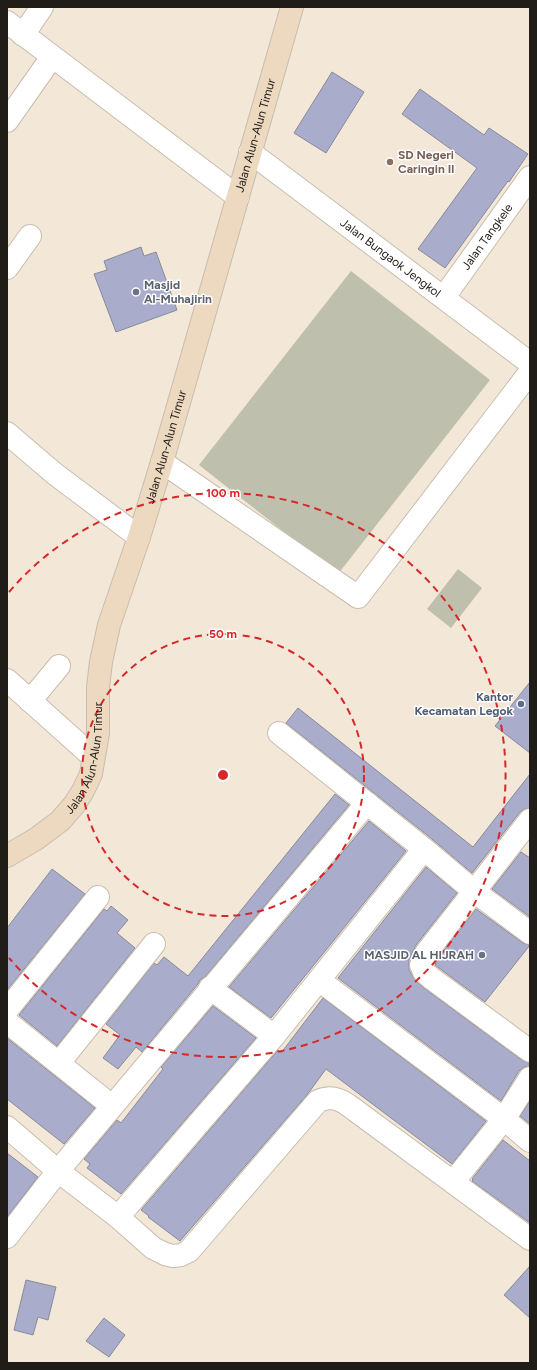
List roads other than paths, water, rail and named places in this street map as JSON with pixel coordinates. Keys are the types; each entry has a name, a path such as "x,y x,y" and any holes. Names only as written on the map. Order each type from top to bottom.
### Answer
{"street":[{"path":"42,7 15,28 238,197"},
{"name":"Jalan Alun-Alun Timur","path":"7,856 36,839 60,821 74,805 91,774 98,733 98,687 101,662 109,625 139,537 162,462 292,7"},
{"path":"7,121 52,57"},
{"name":"Jalan Bungaok Jengkol","path":"250,152 530,363"},
{"name":"Jalan Tangkele","path":"444,297 530,177"},
{"path":"7,268 30,236"},
{"path":"162,462 358,597 530,372"},
{"path":"7,433 55,474 139,537"},
{"path":"30,701 60,666"},
{"path":"7,680 93,757"},
{"path":"279,733 424,849 475,892 530,933"},
{"path":"7,1237 58,1171 210,988 367,803"},
{"path":"530,820 523,844 475,892 426,953 421,965 424,972 431,978 530,1051"},
{"path":"118,1217 274,1036 424,849"},
{"path":"7,1010 98,897"},
{"path":"59,1064 154,944"},
{"path":"319,980 530,1140"},
{"path":"210,988 274,1036"},
{"path":"7,1022 112,1106"},
{"path":"452,1182 504,1119 530,1078"},
{"path":"7,1127 58,1171 118,1217 153,1248 164,1254 173,1256 181,1255 189,1251 318,1101 325,1098 333,1098 342,1101 530,1239"}],"place":[{"name":"SD Negeri Caringin II","path":"390,162"},
{"name":"Masjid Al-Muhajirin","path":"136,292"},
{"name":"Kantor Kecamatan Legok","path":"521,704"},
{"name":"MASJID AL HIJRAH","path":"482,955"}]}
